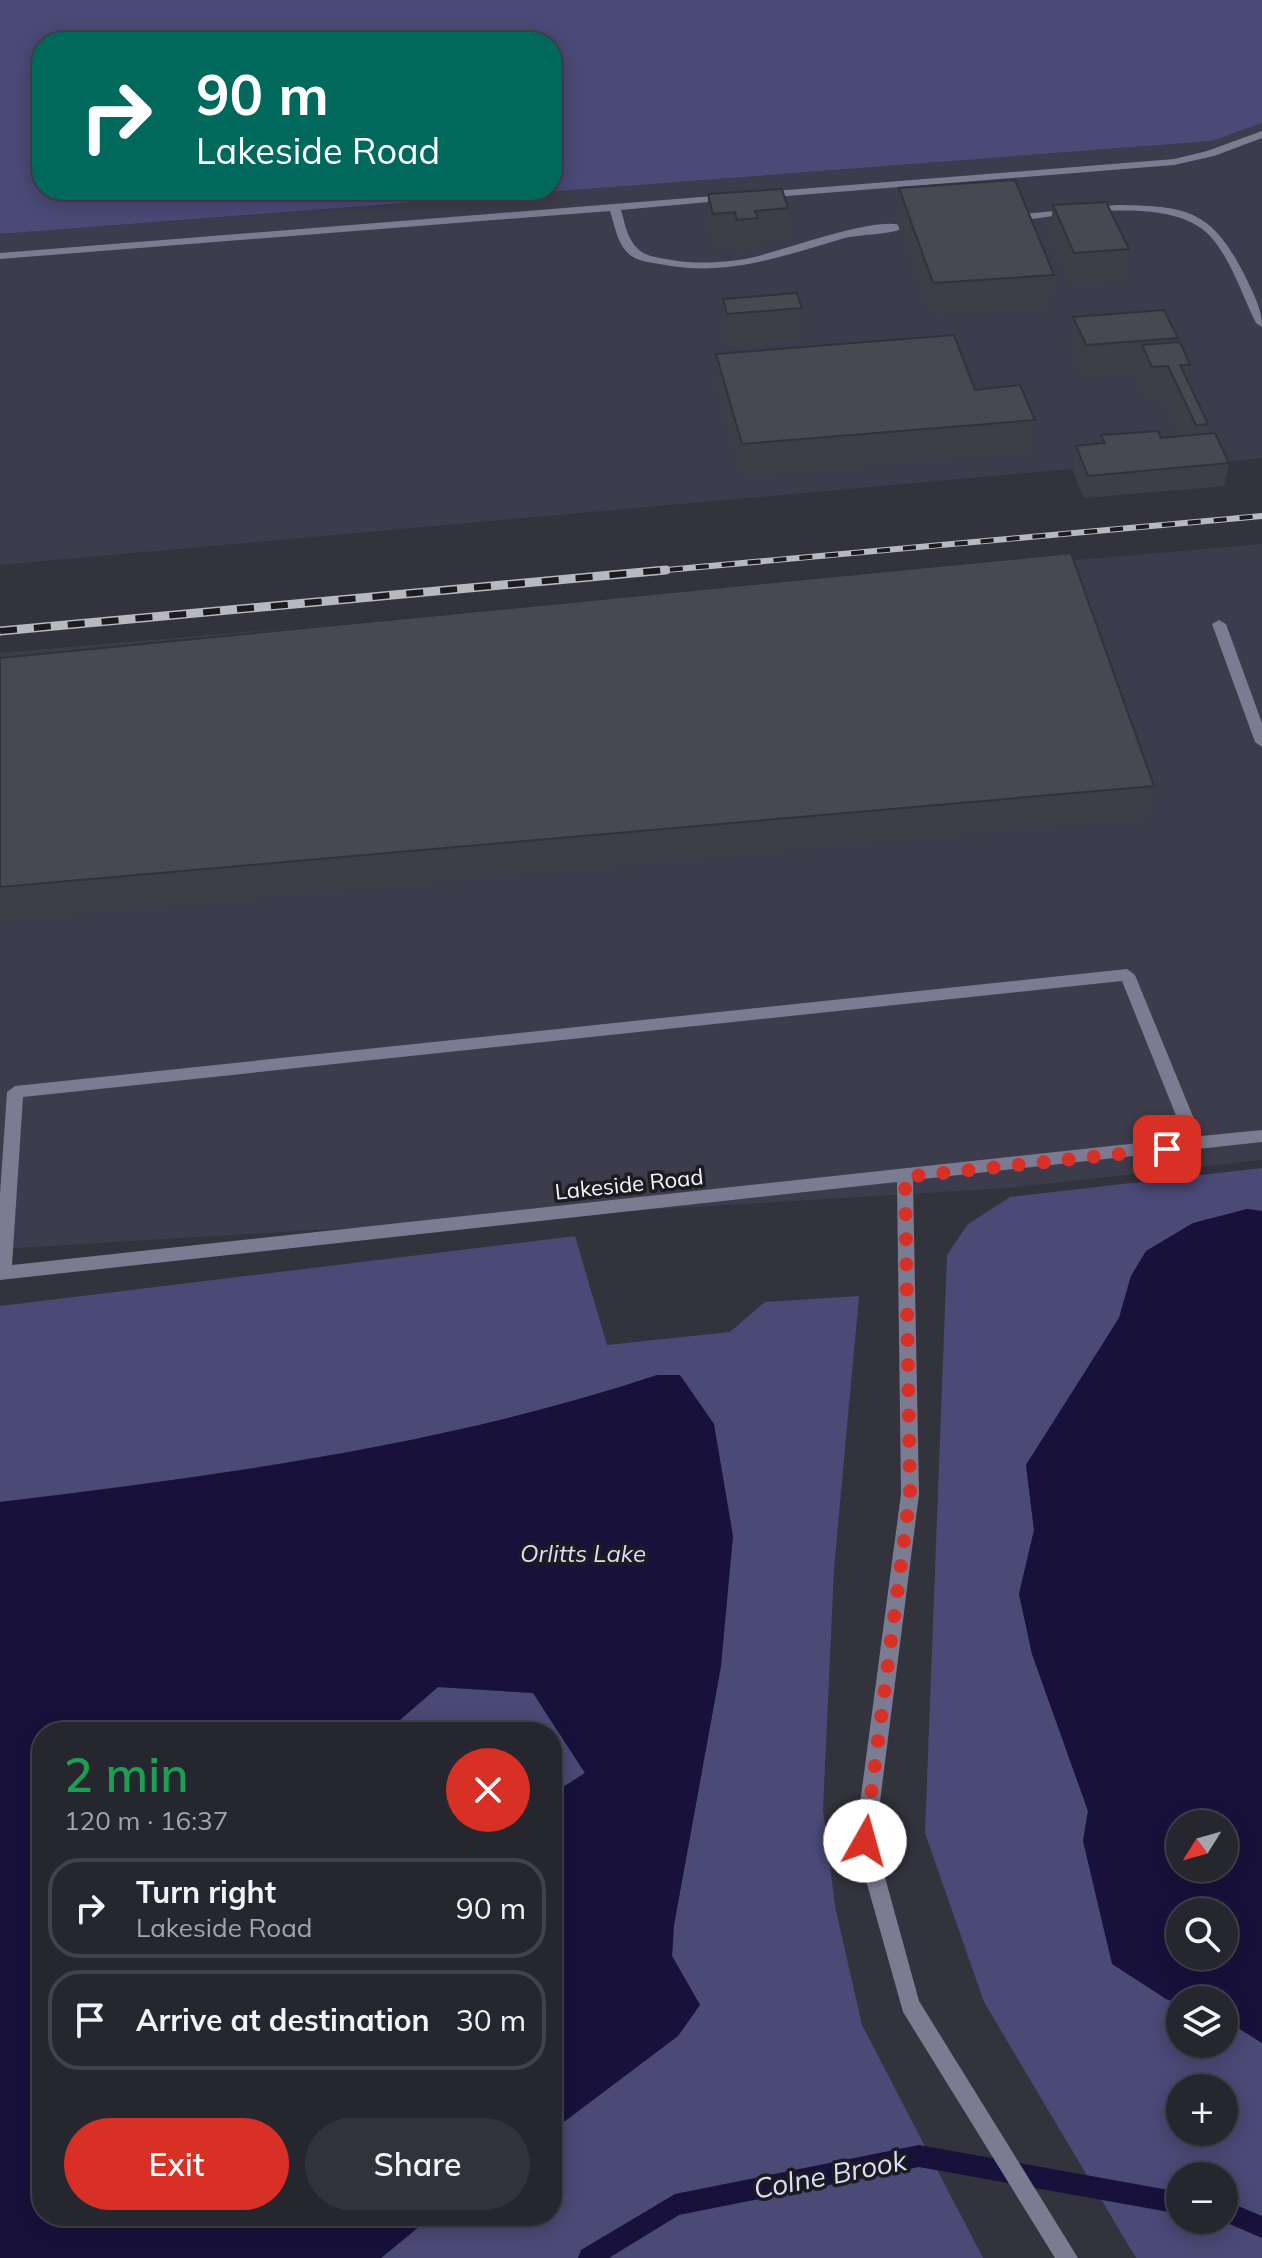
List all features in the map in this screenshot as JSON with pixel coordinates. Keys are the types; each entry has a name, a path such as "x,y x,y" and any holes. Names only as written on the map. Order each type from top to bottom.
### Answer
{"lane":[{"path":"755,196 1174,162 1210,154 1262,134"},
{"path":"0,256 739,197"},
{"path":"615,207 625,241 635,253 649,259 688,266 745,263 863,230 899,227"},
{"path":"1013,218 1130,207 1156,209 1189,219 1213,232 1262,323"},
{"path":"1219,624 1262,742"},
{"path":"2,1273 15,1092 1127,975 1196,1145"},
{"name":"Lakeside Road","path":"2,1273 1262,1136"},
{"path":"905,1177 910,1494 865,1841 910,2005 1067,2258"}],"shaded area":[{"path":"0,0 1262,0 1262,123 1212,141 562,191 562,32 32,32 32,200 443,200 0,234"},
{"path":"1262,123 1262,458 1214,463 1224,486 1084,498 1072,469 0,565 0,234 443,200 562,200 562,191 1212,141"},
{"path":"1262,544 1262,1160 1008,1188 0,1249 0,653"},
{"path":"1262,1168 1262,1211 1247,1209 1146,1251 1131,1276 1119,1318 1026,1465 1034,1530 1019,1594 1032,1654 1088,1811 1083,1841 1166,1999 1166,2058 1238,2058 1238,2028 1262,2043 1262,2258 1136,2258 984,2002 925,1833 947,1255 968,1224 1010,1197"},
{"path":"575,1236 607,1345 730,1332 765,1302 859,1296 834,1569 823,1810 835,1906 862,2025 983,2258 381,2258 420,2226 562,2226 562,2122 700,2005 672,1956 674,1925 721,1666 657,1375 496,1421 332,1455 166,1481 0,1502 0,1306"},
{"path":"438,1687 533,1693 552,1722 398,1722"},
{"path":"562,1738 585,1773 562,1788"}],"water":[{"path":"1247,1209 1262,1211 1262,2043 1238,2028 1238,1986 1166,1986 1166,1999 1112,1964 1083,1841 1088,1811 1032,1654 1019,1594 1034,1530 1026,1465 1119,1318 1131,1276 1146,1251 1193,1223"},
{"name":"Orlitts Lake","path":"657,1375 680,1375 714,1424 733,1536 721,1666 674,1925 672,1956 700,2005 678,2036 562,2123 562,1788 585,1773 562,1738 562,1722 552,1722 533,1693 438,1687 398,1722 32,1722 32,2226 420,2226 381,2258 0,2258 0,1502 166,1481 332,1455 496,1421"}],"building":[{"path":"1015,180 1054,275 933,283 899,188"},
{"path":"782,189 788,208 755,211 758,218 737,220 735,212 713,214 708,194"},
{"path":"1106,202 1129,249 1074,253 1053,205"},
{"path":"797,293 802,308 727,314 723,299"},
{"path":"1164,310 1178,338 1086,345 1073,317"},
{"path":"954,335 975,390 1020,385 1035,420 742,444 716,354"},
{"path":"1180,342 1190,365 1180,365 1208,424 1196,425 1168,366 1152,367 1142,345"},
{"path":"1158,431 1161,438 1215,433 1229,463 1088,476 1076,446 1105,443 1101,435"},
{"path":"1071,553 1154,786 0,887 0,658"}],"waterway":[{"name":"Colne Brook","path":"589,2258 675,2205 919,2156 1166,2200"},
{"name":"Colne Brook","path":"1238,2217 1262,2227"}],"railway":[{"path":"659,571 1262,516"},
{"path":"659,571 666,570"},
{"path":"0,631 659,571"},
{"path":"644,572 659,571"}],"route":[{"path":"865,1841 910,1494 905,1177 1167,1149"}]}
